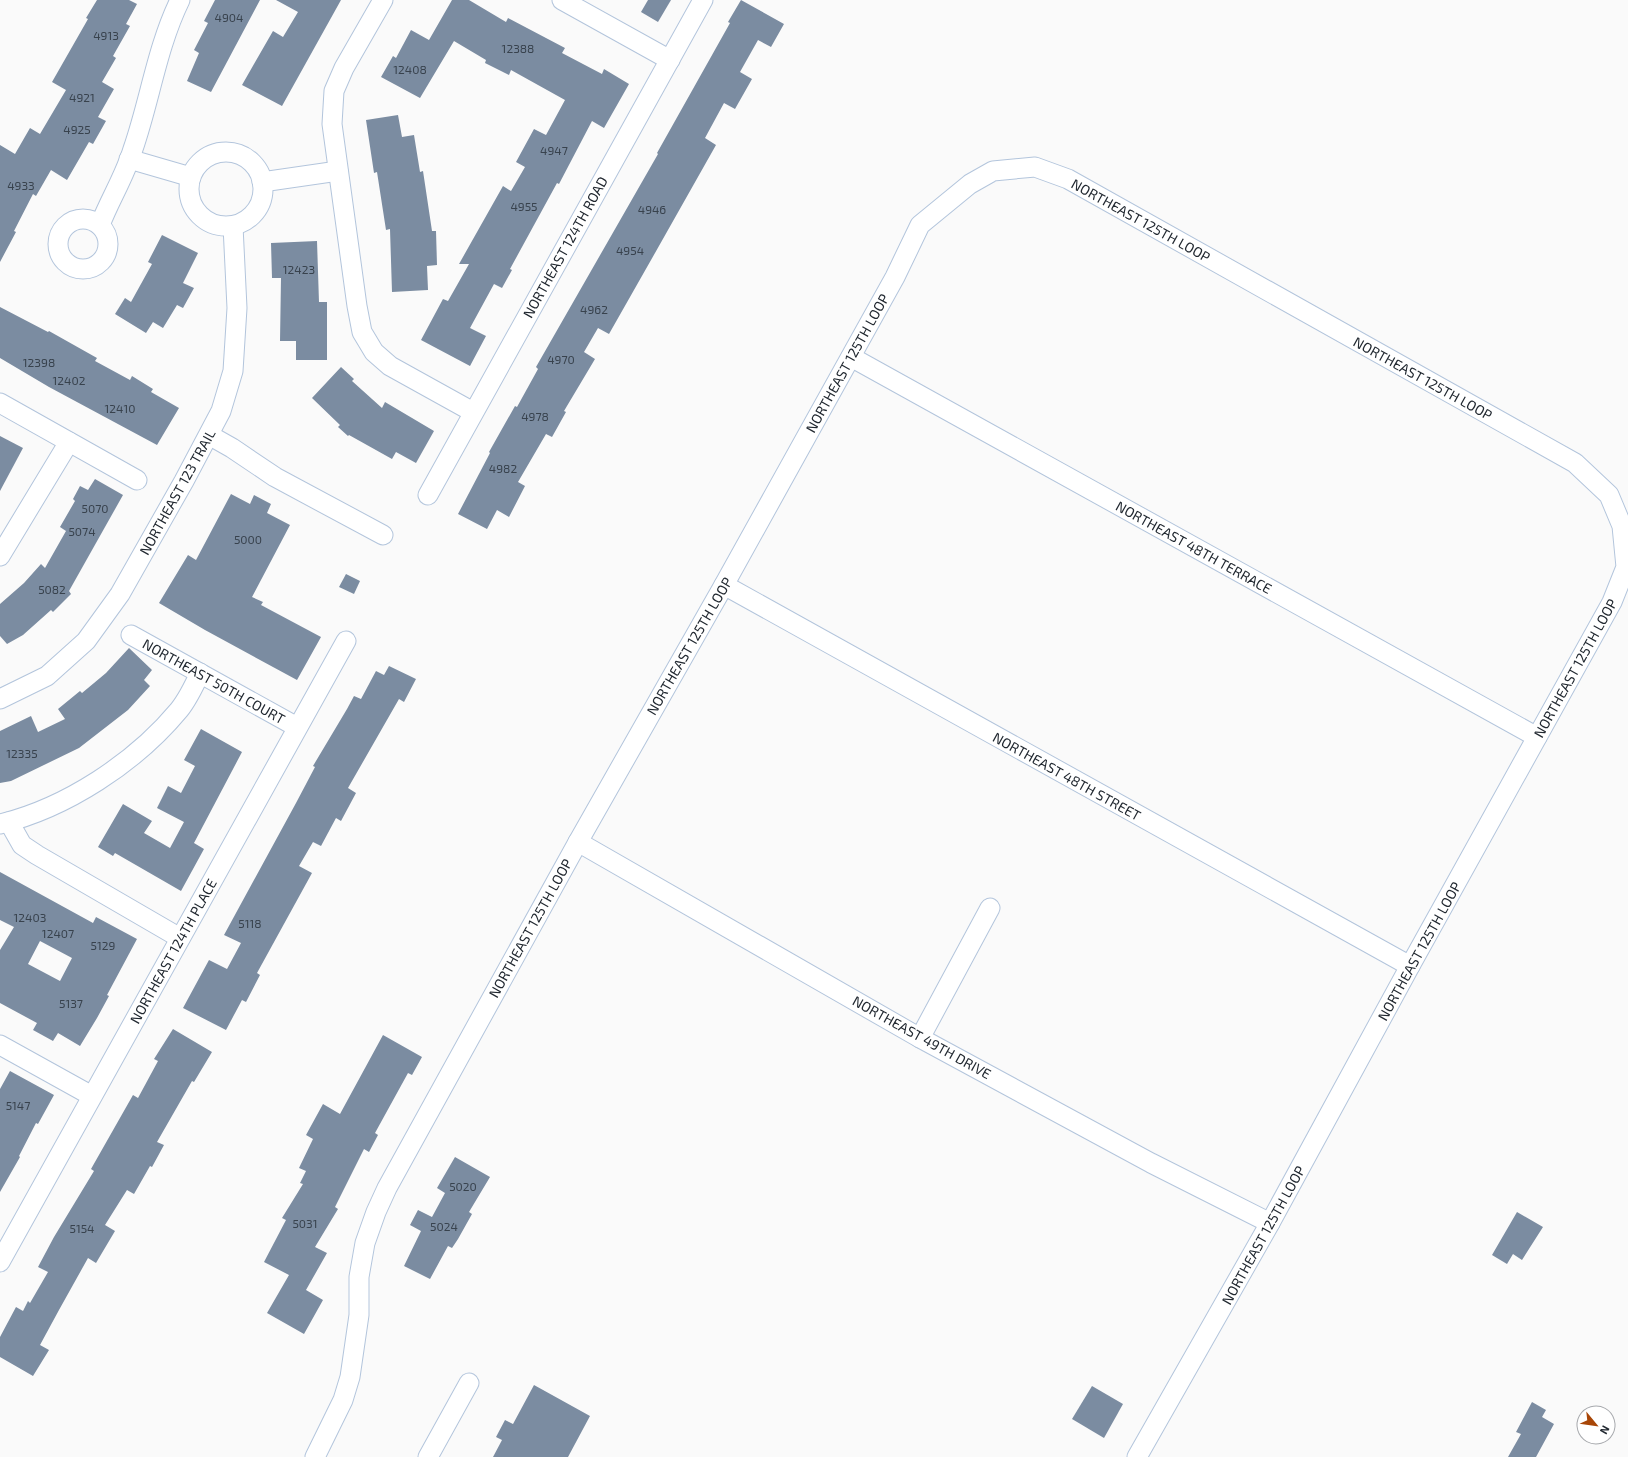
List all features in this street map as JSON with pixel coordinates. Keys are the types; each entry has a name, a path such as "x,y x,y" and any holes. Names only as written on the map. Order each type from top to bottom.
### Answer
{"street":[{"path":"100,225 120,184 129,159 147,106 160,53 180,0"},
{"path":"383,0 344,68 334,91 332,124 357,306 362,332 374,352 390,366 473,412"},
{"path":"562,0 670,60"},
{"name":"NORTHEAST 124TH ROAD","path":"428,495 703,0"},
{"path":"223,152 234,153 244,157 252,163 259,172 262,182 262,194 259,205 253,215 244,222 233,226 222,227 211,224 201,218 194,210 188,188 191,177 203,160 213,154 223,152"},
{"path":"129,159 191,177"},
{"name":"NORTHEAST 125TH LOOP","path":"315,1457 343,1400 350,1378 359,1315 359,1277 365,1243 376,1212 387,1188 578,842 851,357 895,277 920,225 970,184 993,171 1035,167 1068,179 1575,463 1609,495 1622,526 1626,567 1612,602 1410,966 1270,1223 1137,1457"},
{"path":"262,182 338,171"},
{"name":"NORTHEAST 123 TRAIL","path":"0,699 47,676 86,641 120,594 222,411 234,371 237,308 233,226"},
{"name":"NORTHEAST 48TH TERRACE","path":"851,357 1537,737"},
{"path":"0,403 137,480"},
{"path":"209,435 232,448 275,477 383,535"},
{"path":"0,556 70,442"},
{"name":"NORTHEAST 48TH STREET","path":"724,585 1410,966"},
{"name":"NORTHEAST 50TH COURT","path":"131,635 297,727"},
{"name":"NORTHEAST 124TH PLACE","path":"1,1256 346,641"},
{"path":"180,938 37,855 22,845 4,823 49,807 74,795 123,763 159,732 179,709 200,673"},
{"name":"NORTHEAST 49TH DRIVE","path":"578,842 920,1038 1151,1163 1270,1223"},
{"path":"920,1038 990,908"},
{"path":"0,1045 92,1096"},
{"path":"428,1457 469,1383"}],"building":[{"path":"97,0 129,0 137,4 126,24 130,26 113,56 116,58 102,82 114,89 98,117 106,121 93,144 89,142 67,180 51,170 36,196 33,194 14,231 16,232 0,262 0,145 15,154 30,128 40,134 66,90 52,82 88,19 86,18"},
{"path":"215,0 260,0 211,92 187,81 199,53 194,50 208,23 204,21"},
{"path":"276,0 341,0 282,106 242,85 273,31 283,37 298,12"},
{"path":"452,0 469,0 506,22 508,18 565,48 562,53 602,74 604,69 629,84 604,128 592,121 559,184 557,183 510,269 512,270 502,288 494,284 470,328 486,336 470,366 421,340 443,299 448,301 469,264 459,264 503,186 511,191 525,167 516,162 534,129 546,135 565,100 511,70 509,75 485,63 486,60 454,41 420,98 381,77 393,56 396,58 411,30 429,40"},
{"path":"648,0 671,0 658,22 641,12"},
{"path":"741,0 784,24 771,47 758,40 740,72 752,79 735,109 724,103 705,138 716,145 609,334 598,328 584,352 595,359 564,411 566,412 552,437 546,434 518,482 525,486 509,517 497,510 487,529 458,514 490,453 489,452 515,406 517,407 538,369 536,367 658,154 657,153 730,23 728,22"},
{"path":"398,115 402,137 414,135 420,172 423,171 432,231 436,231 437,265 427,266 428,290 392,292 390,229 386,230 377,172 374,173 366,120"},
{"path":"162,235 198,253 183,283 194,288 183,308 177,305 163,328 153,322 146,333 115,314 125,298 131,302 152,264 148,262"},
{"path":"317,241 319,302 327,302 327,360 296,360 296,341 280,341 281,278 272,278 271,243"},
{"path":"0,307 48,332 49,331 97,358 95,361 130,380 132,376 153,389 151,392 179,408 157,445 49,387 0,358"},
{"path":"341,367 354,379 352,381 382,408 385,402 434,431 416,463 396,452 392,459 349,435 348,436 338,427 340,425 312,398"},
{"path":"0,436 23,448 0,491"},
{"path":"95,479 123,495 69,591 71,594 53,612 51,610 23,635 7,644 0,636 0,604 24,583 41,564 45,568 66,531 60,527 75,501 73,499 80,486 88,490"},
{"path":"231,494 250,504 254,495 271,504 267,513 290,525 252,597 263,602 261,605 321,637 297,680 159,603 188,555 196,560"},
{"path":"346,574 360,581 354,594 339,587"},
{"path":"129,648 152,670 144,680 150,686 128,710 79,748 11,781 0,783 0,731 31,716 38,732 65,719 58,709 80,691 82,693 106,673"},
{"path":"389,666 416,679 404,702 399,699 348,788 356,793 341,821 336,818 321,846 313,842 299,866 312,873 257,973 260,975 246,1002 242,1000 226,1030 183,1008 209,960 227,969 241,943 224,935 315,767 313,766 354,696 361,699 376,671 384,675"},
{"path":"201,729 242,752 194,843 204,849 181,891 115,853 113,856 98,847 123,804 152,821 144,833 170,848 184,822 157,808 168,786 181,793 195,766 184,760"},
{"path":"0,872 93,923 96,917 137,939 107,995 109,996 80,1046 58,1033 53,1041 33,1030 37,1023 0,1003 0,950 14,927 0,920","holes":["40,941 72,958 60,981 28,964"]},
{"path":"173,1029 212,1052 194,1082 192,1081 157,1142 164,1145 152,1167 150,1166 134,1194 127,1190 105,1225 115,1231 96,1263 88,1258 40,1345 49,1350 33,1376 0,1357 0,1337 16,1307 23,1311 28,1301 30,1303 48,1272 38,1267 54,1237 94,1171 91,1169 133,1095 138,1098 158,1061 154,1059"},
{"path":"383,1035 422,1057 412,1075 408,1073 375,1133 378,1135 369,1152 364,1149 335,1207 338,1209 315,1247 327,1253 306,1290 323,1300 304,1334 267,1313 289,1275 264,1262 286,1220 282,1218 303,1184 300,1183 306,1171 299,1168 313,1139 306,1135 323,1104 340,1114"},
{"path":"10,1071 54,1095 38,1124 36,1123 19,1156 20,1157 0,1192 0,1089"},
{"path":"455,1157 490,1177 469,1212 472,1214 458,1239 452,1248 448,1246 430,1279 404,1266 421,1231 410,1225 418,1210 432,1217 445,1193 437,1188"},
{"path":"1517,1212 1543,1227 1522,1260 1513,1254 1507,1264 1492,1255"},
{"path":"534,1385 590,1416 568,1457 493,1457 502,1440 496,1437 505,1420 513,1424"},
{"path":"1092,1386 1123,1404 1104,1438 1072,1419"},
{"path":"1532,1402 1546,1410 1542,1417 1554,1424 1536,1457 1508,1457 1521,1434 1516,1432"}]}
